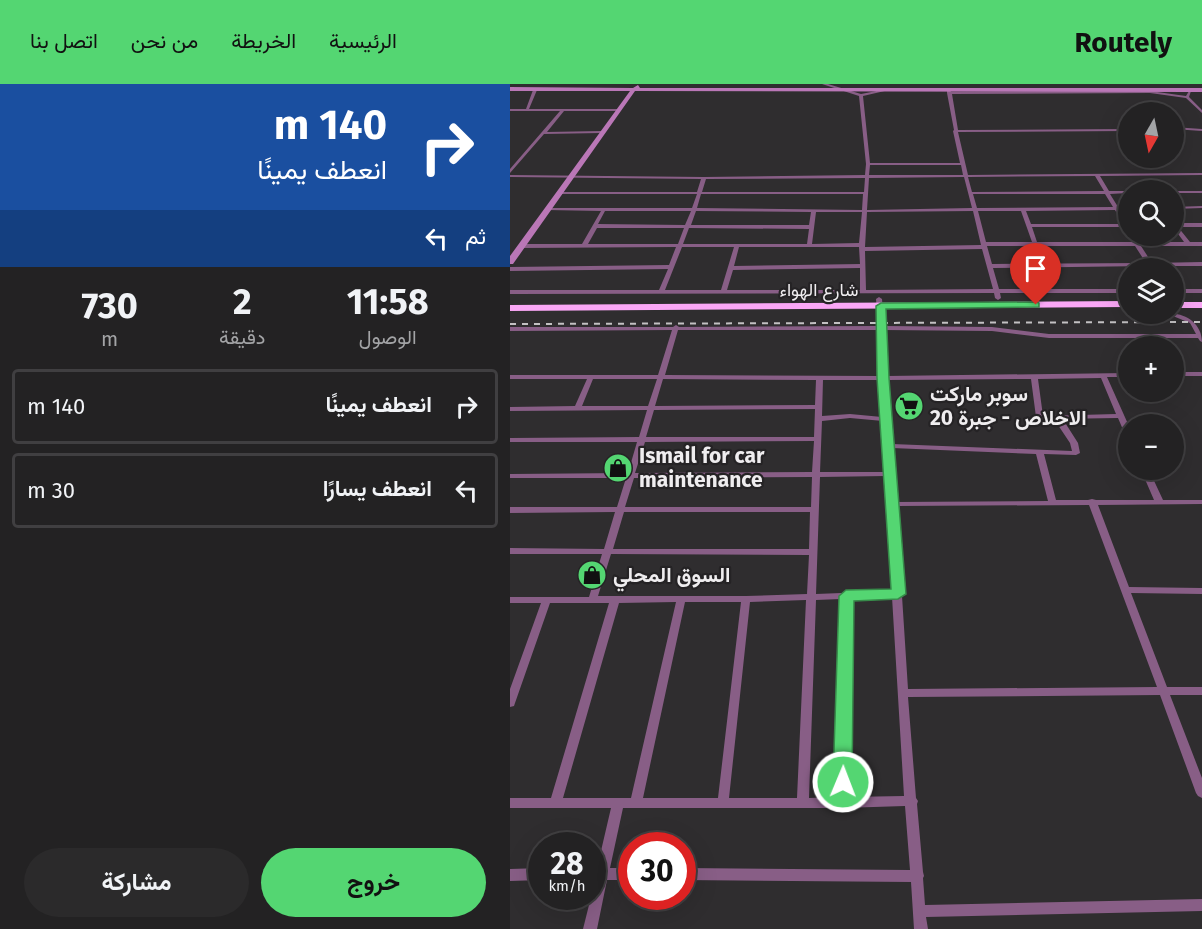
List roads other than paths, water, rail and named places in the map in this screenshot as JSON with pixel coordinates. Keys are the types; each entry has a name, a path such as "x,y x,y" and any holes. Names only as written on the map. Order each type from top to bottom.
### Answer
{"highway":[{"name":"شارع الهواء","path":"510,308 880,303 997,295 1118,302"},
{"path":"1184,297 1202,297"},
{"name":"شارع الهواء","path":"510,300 1118,303"},
{"path":"1184,305 1202,305"}],"street":[{"path":"510,262 601,132 633,90 645,84"},
{"path":"824,84 861,95 898,87 949,91 1141,92 1187,96 1202,112"},
{"path":"949,91 982,87 1202,90"},
{"path":"510,89 888,89"},
{"path":"527,110 535,90"},
{"path":"1187,96 1189,90"},
{"path":"949,91 955,131 997,295"},
{"path":"861,95 868,164 862,247 863,291"},
{"path":"510,110 618,110"},
{"path":"510,174 563,110"},
{"path":"1184,129 1202,130"},
{"path":"955,131 1118,130"},
{"path":"543,133 601,132"},
{"path":"868,164 963,164"},
{"path":"510,174 704,178 1202,174"},
{"path":"1097,175 1118,211"},
{"path":"661,292 694,210 704,178"},
{"path":"972,192 1118,192"},
{"path":"1184,192 1202,192"},
{"path":"559,193 865,193"},
{"path":"1184,208 1202,207"},
{"path":"547,209 865,211 1116,208"},
{"path":"584,246 604,209"},
{"path":"1023,209 1035,243"},
{"path":"809,246 814,211"},
{"path":"1184,224 1202,225"},
{"path":"594,226 812,227"},
{"path":"1029,226 1118,227"},
{"path":"1184,238 1188,244"},
{"path":"521,246 862,247 1035,243 1118,244"},
{"path":"1184,244 1202,244"},
{"path":"723,292 737,246"},
{"path":"1184,265 1202,264"},
{"path":"731,267 862,266"},
{"path":"989,266 1118,266"},
{"path":"510,269 672,267"},
{"path":"510,292 863,291 997,295 1118,291"},
{"path":"1184,291 1202,291"},
{"path":"880,303 903,693 921,929"},
{"path":"1184,319 1192,322 1201,338"},
{"path":"593,599 676,327"},
{"path":"510,329 881,327 992,329 1049,336 1201,338"},
{"path":"1184,374 1202,374"},
{"path":"1103,375 1120,414"},
{"path":"510,377 883,378 1118,375"},
{"path":"1034,376 1040,417"},
{"path":"577,409 591,377"},
{"path":"803,803 820,377"},
{"path":"510,409 819,407"},
{"path":"818,419 850,416 886,418"},
{"path":"1040,417 1118,416"},
{"path":"888,446 1076,453 1074,443 1060,423 1040,417"},
{"path":"510,440 817,439"},
{"path":"1040,453 1052,501"},
{"path":"510,476 890,474"},
{"path":"1149,480 1159,501"},
{"path":"1092,501 1202,794"},
{"path":"892,504 1202,501"},
{"path":"510,510 814,509"},
{"path":"510,551 813,552"},
{"path":"1126,590 1202,591"},
{"path":"510,600 746,599 898,594"},
{"path":"842,802 846,596"},
{"path":"510,703 547,599"},
{"path":"556,802 615,599"},
{"path":"636,802 681,599"},
{"path":"723,803 746,599"},
{"path":"903,693 1202,690"},
{"path":"510,803 912,801"},
{"path":"606,843 618,802"},
{"path":"510,874 528,874"},
{"path":"696,874 918,876"},
{"path":"920,911 1202,905"},
{"path":"590,929 592,910"}],"railway":[{"path":"510,324 1202,322"}],"place":[{"name":"سوبر ماركت الاخلاص - جبرة 20","path":"909,406"},
{"name":"Ismail for car maintenance","path":"618,468"},
{"name":"السوق المحلي","path":"592,575"}]}
